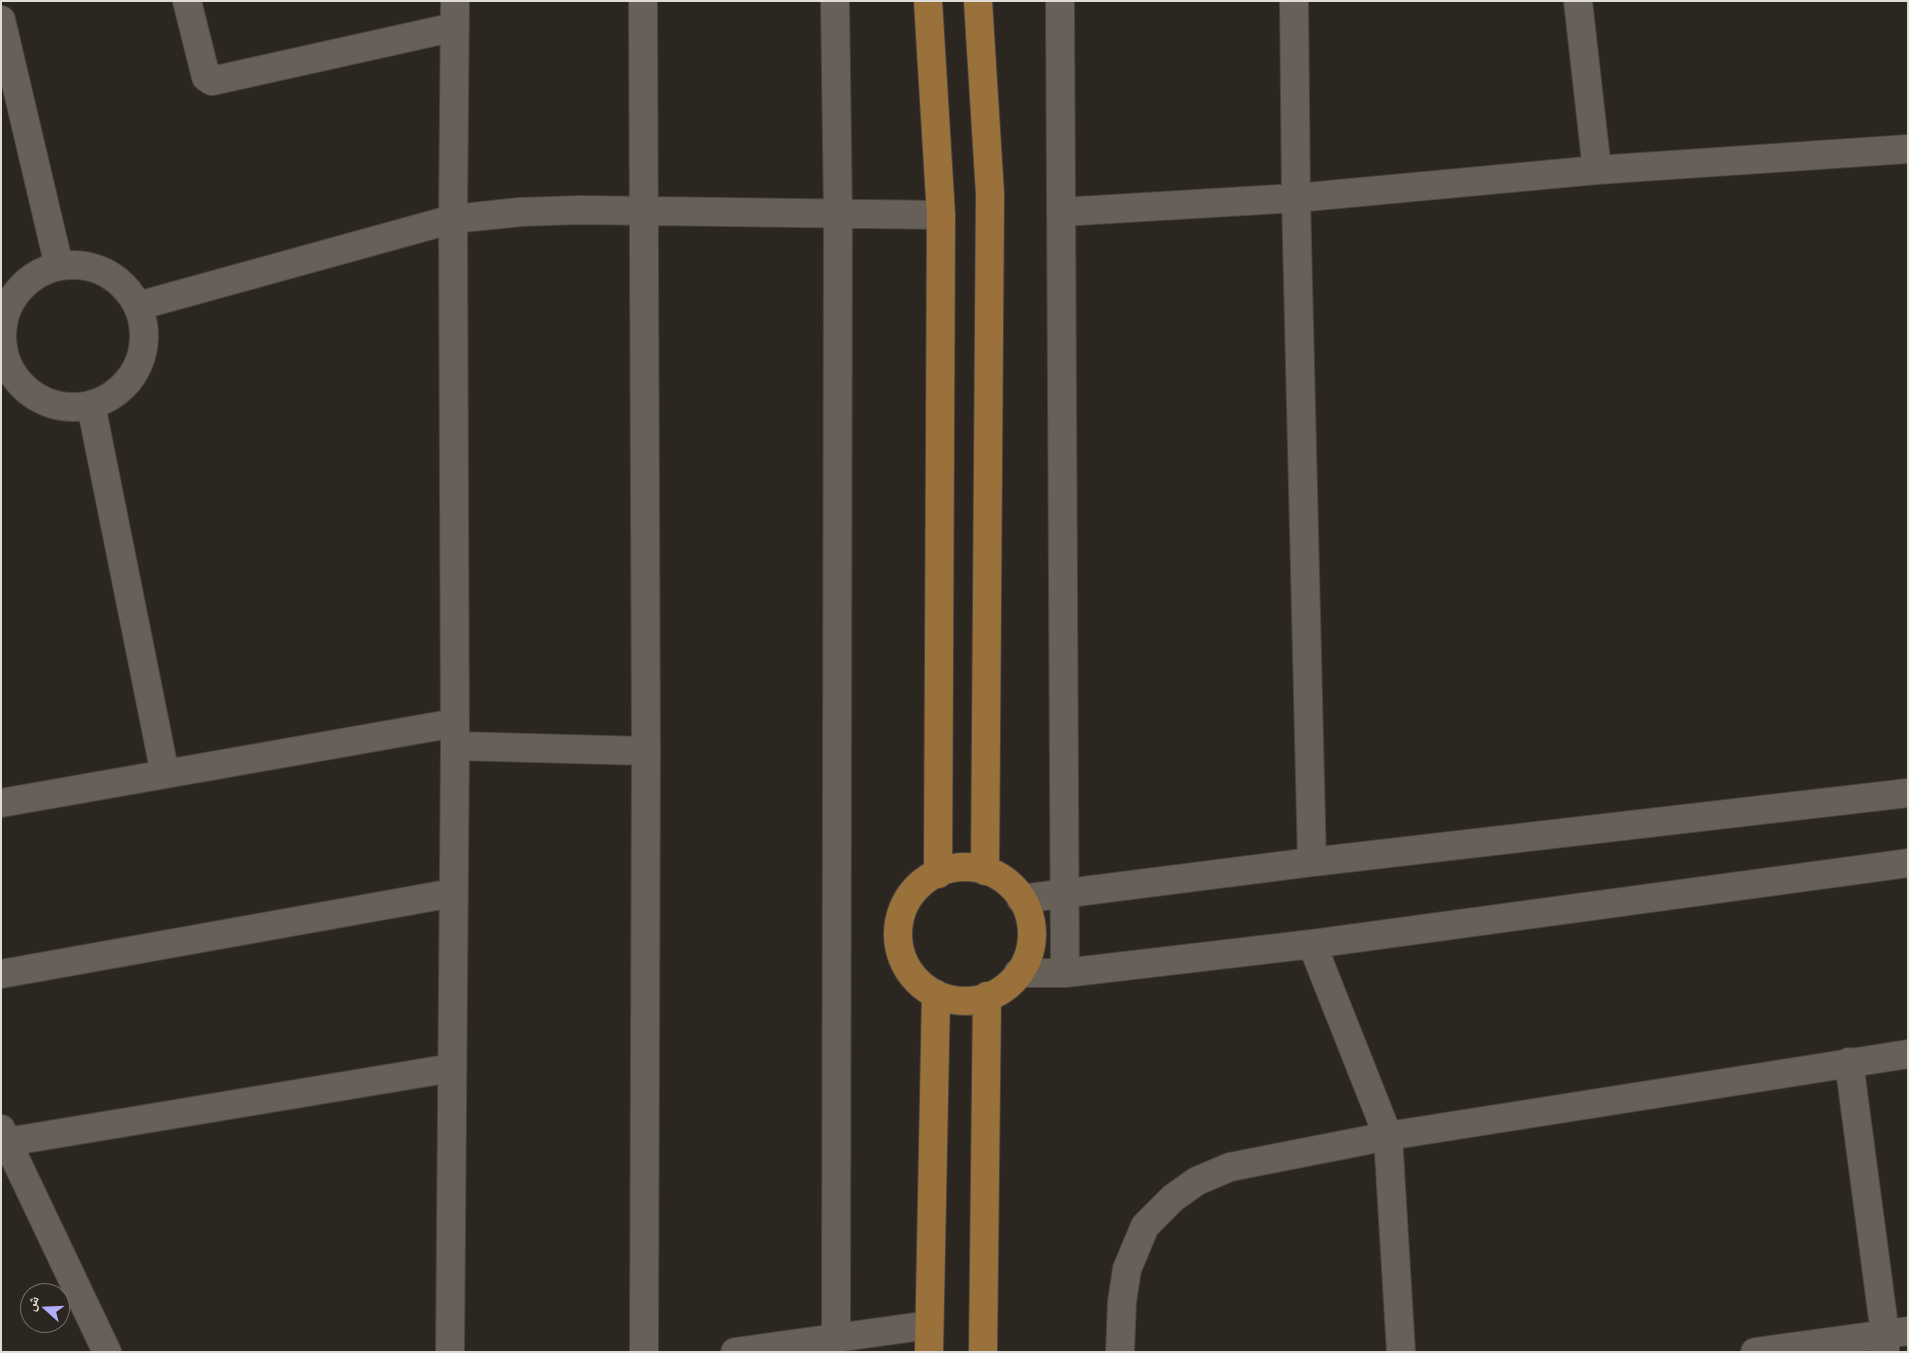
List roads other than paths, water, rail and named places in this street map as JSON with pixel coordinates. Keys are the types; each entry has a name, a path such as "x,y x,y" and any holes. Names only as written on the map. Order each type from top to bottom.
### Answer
{"main road":[{"path":"928,1 940,215 938,874"},
{"path":"978,1 990,194 985,871"},
{"path":"959,866 985,871 992,872 1019,893 1032,924 1029,958 1009,986 978,1001 944,998 921,986 905,966 898,942 899,918 910,896 926,878 959,866"},
{"path":"929,1352 936,994"},
{"path":"983,1352 987,996"}],"street":[{"path":"187,1 206,77 212,81 455,14 453,219 455,735 450,1352"},
{"path":"643,1 646,751 644,1352"},
{"path":"835,1 838,214 836,1339"},
{"path":"1060,1 1065,973"},
{"path":"1294,1 1296,198 1312,862"},
{"path":"1578,1 1597,170"},
{"path":"1,20 59,266"},
{"path":"1061,212 1296,198 1597,170 1908,149"},
{"path":"138,306 453,219 530,212 643,210 940,215"},
{"path":"83,265 106,272 125,286 138,306 144,331 142,356 131,377 114,395 91,405 66,407 42,401 22,386 5,368 2,341 5,316 16,293 35,276 59,266 83,265"},
{"path":"91,405 164,774"},
{"path":"1,803 164,774 455,735 646,751"},
{"path":"1021,898 1312,862 1908,793"},
{"path":"1018,973 1065,973 1312,944 1908,864"},
{"path":"1,974 453,893"},
{"path":"1312,944 1388,1136 1401,1352"},
{"path":"1120,1352 1122,1302 1127,1269 1145,1226 1174,1198 1197,1180 1230,1166 1388,1136 1908,1054"},
{"path":"1755,1352 1893,1339 1849,1062"},
{"path":"107,1352 4,1136 452,1068"},
{"path":"735,1352 929,1325"}]}
